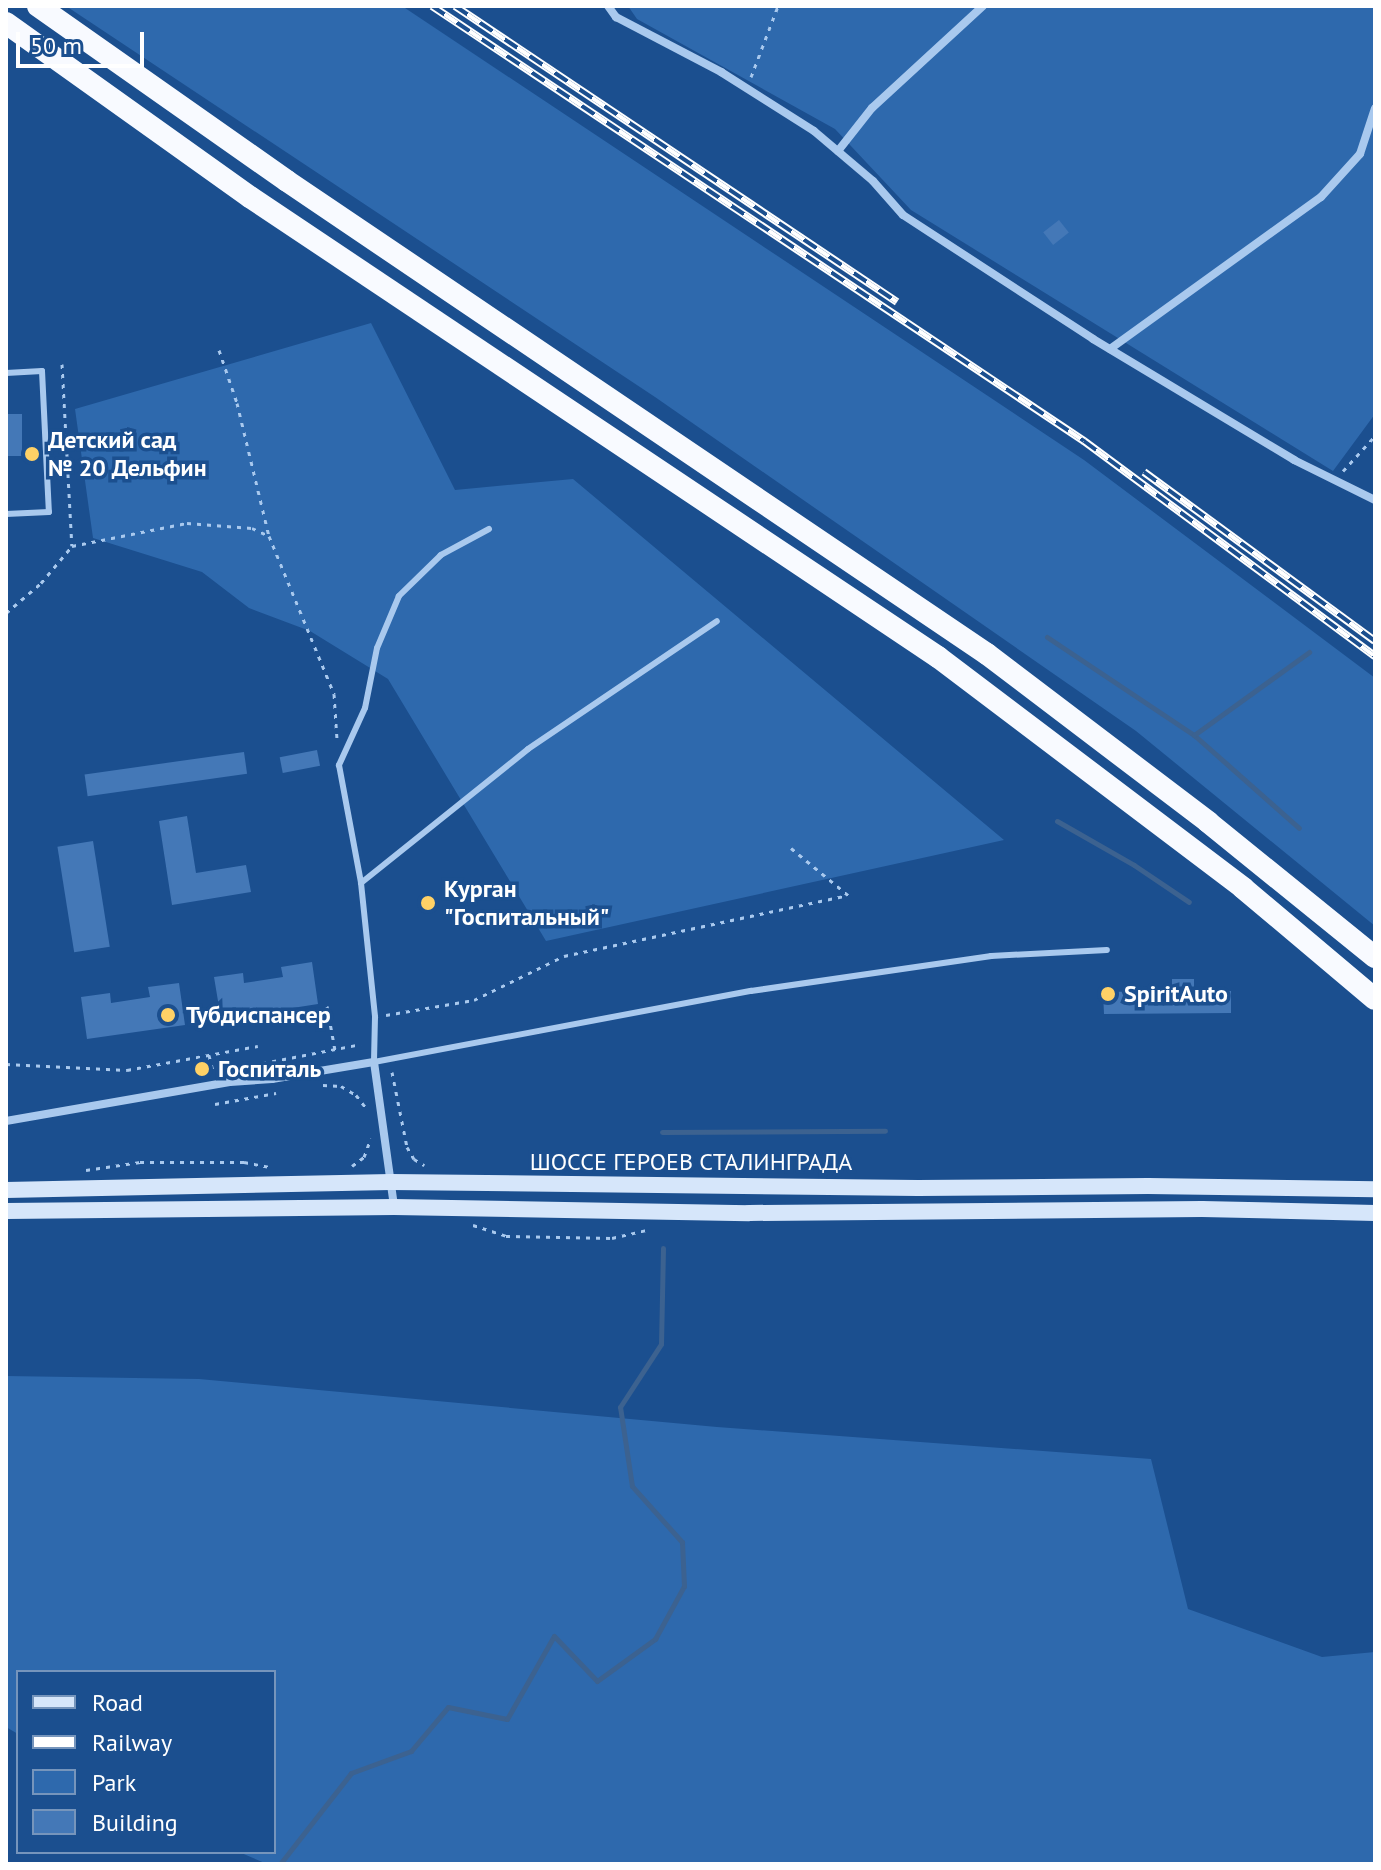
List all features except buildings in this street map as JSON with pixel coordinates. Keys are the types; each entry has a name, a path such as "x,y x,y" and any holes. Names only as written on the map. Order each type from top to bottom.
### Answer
{"highway":[{"path":"38,6 287,181 987,654 1135,764 1375,957"},
{"path":"6,23 250,197 938,657 1243,888 1375,999"}],"main road":[{"name":"ШОССЕ ГЕРОЕВ СТАЛИНГРАДА","path":"6,1190 391,1182 1375,1189"},
{"name":"ШОССЕ ГЕРОЕВ СТАЛИНГРАДА","path":"6,1211 394,1207 749,1213 1202,1209 1375,1213"}],"street":[{"path":"608,6 616,17 747,89 814,131 873,181 903,215 1110,349 1333,481 1375,500"},
{"path":"838,151 872,108 983,6"},
{"path":"1110,349 1321,197 1360,154 1375,108"},
{"path":"6,1121 230,1082 272,1079 374,1062 394,1207"}],"lane":[{"path":"6,373 42,371 49,512 6,514"},
{"path":"489,529 441,555 423,569 399,596 377,648 365,708 339,765 361,883 375,1017 374,1062 751,991 991,956 1107,950"},
{"path":"361,883 528,749 717,621"}],"path":[{"path":"747,89 778,6"},
{"path":"219,350 237,403 269,536 334,694 339,765"},
{"path":"62,364 72,546"},
{"path":"1333,481 1375,436"},
{"path":"6,613 41,583 72,546 187,523 252,528 269,536"},
{"path":"375,1017 474,1000 564,956 848,895 791,848"},
{"path":"327,1006 335,1050"},
{"path":"242,1067 373,1042"},
{"path":"6,1064 109,1071 258,1046"},
{"path":"209,1055 214,1073"},
{"path":"392,1072 407,1147 414,1159 435,1167"},
{"path":"319,1085 341,1086 356,1095 367,1108"},
{"path":"215,1104 288,1090"},
{"path":"339,1169 351,1167 364,1157 371,1133"},
{"path":"85,1170 140,1162 185,1161 244,1162 274,1168"},
{"path":"467,1223 506,1236 612,1238 647,1230"}],"green space":[{"path":"66,6 402,6 1084,460 1375,678 1375,926 1136,731 655,397"},
{"path":"628,6 1375,6 1375,414 1333,471 911,210 835,129 637,19"},
{"path":"371,323 455,490 573,479 1004,840 546,941 388,679 310,631 249,608 202,572 93,538 75,409"},
{"path":"6,1376 199,1379 717,1427 1151,1459 1188,1609 1322,1657 1375,1652 1375,1864 267,1864 244,1854 276,1854 276,1670 16,1670 16,1733 6,1727"}],"waterway":[{"path":"1047,637 1194,735 1299,828"},
{"path":"1194,735 1309,652"},
{"path":"1057,821 1134,865 1189,902"},
{"path":"662,1132 885,1131"},
{"path":"280,1864 351,1773 411,1751 448,1707 507,1719 554,1636 597,1681 655,1639 684,1586 682,1542 632,1486 620,1407 661,1344 663,1248"}],"railway":[{"path":"432,6 1084,441 1375,656"},
{"path":"455,6 897,302"},
{"path":"1144,472 1375,641"}],"place":[{"name":"Детский сад № 20 Дельфин","path":"32,454"},
{"name":"Курган \"Госпитальный\"","path":"428,903"},
{"name":"SpiritAuto","path":"1108,994"},
{"name":"Тубдиспансер","path":"168,1015"},
{"name":"Госпиталь","path":"202,1069"}]}
